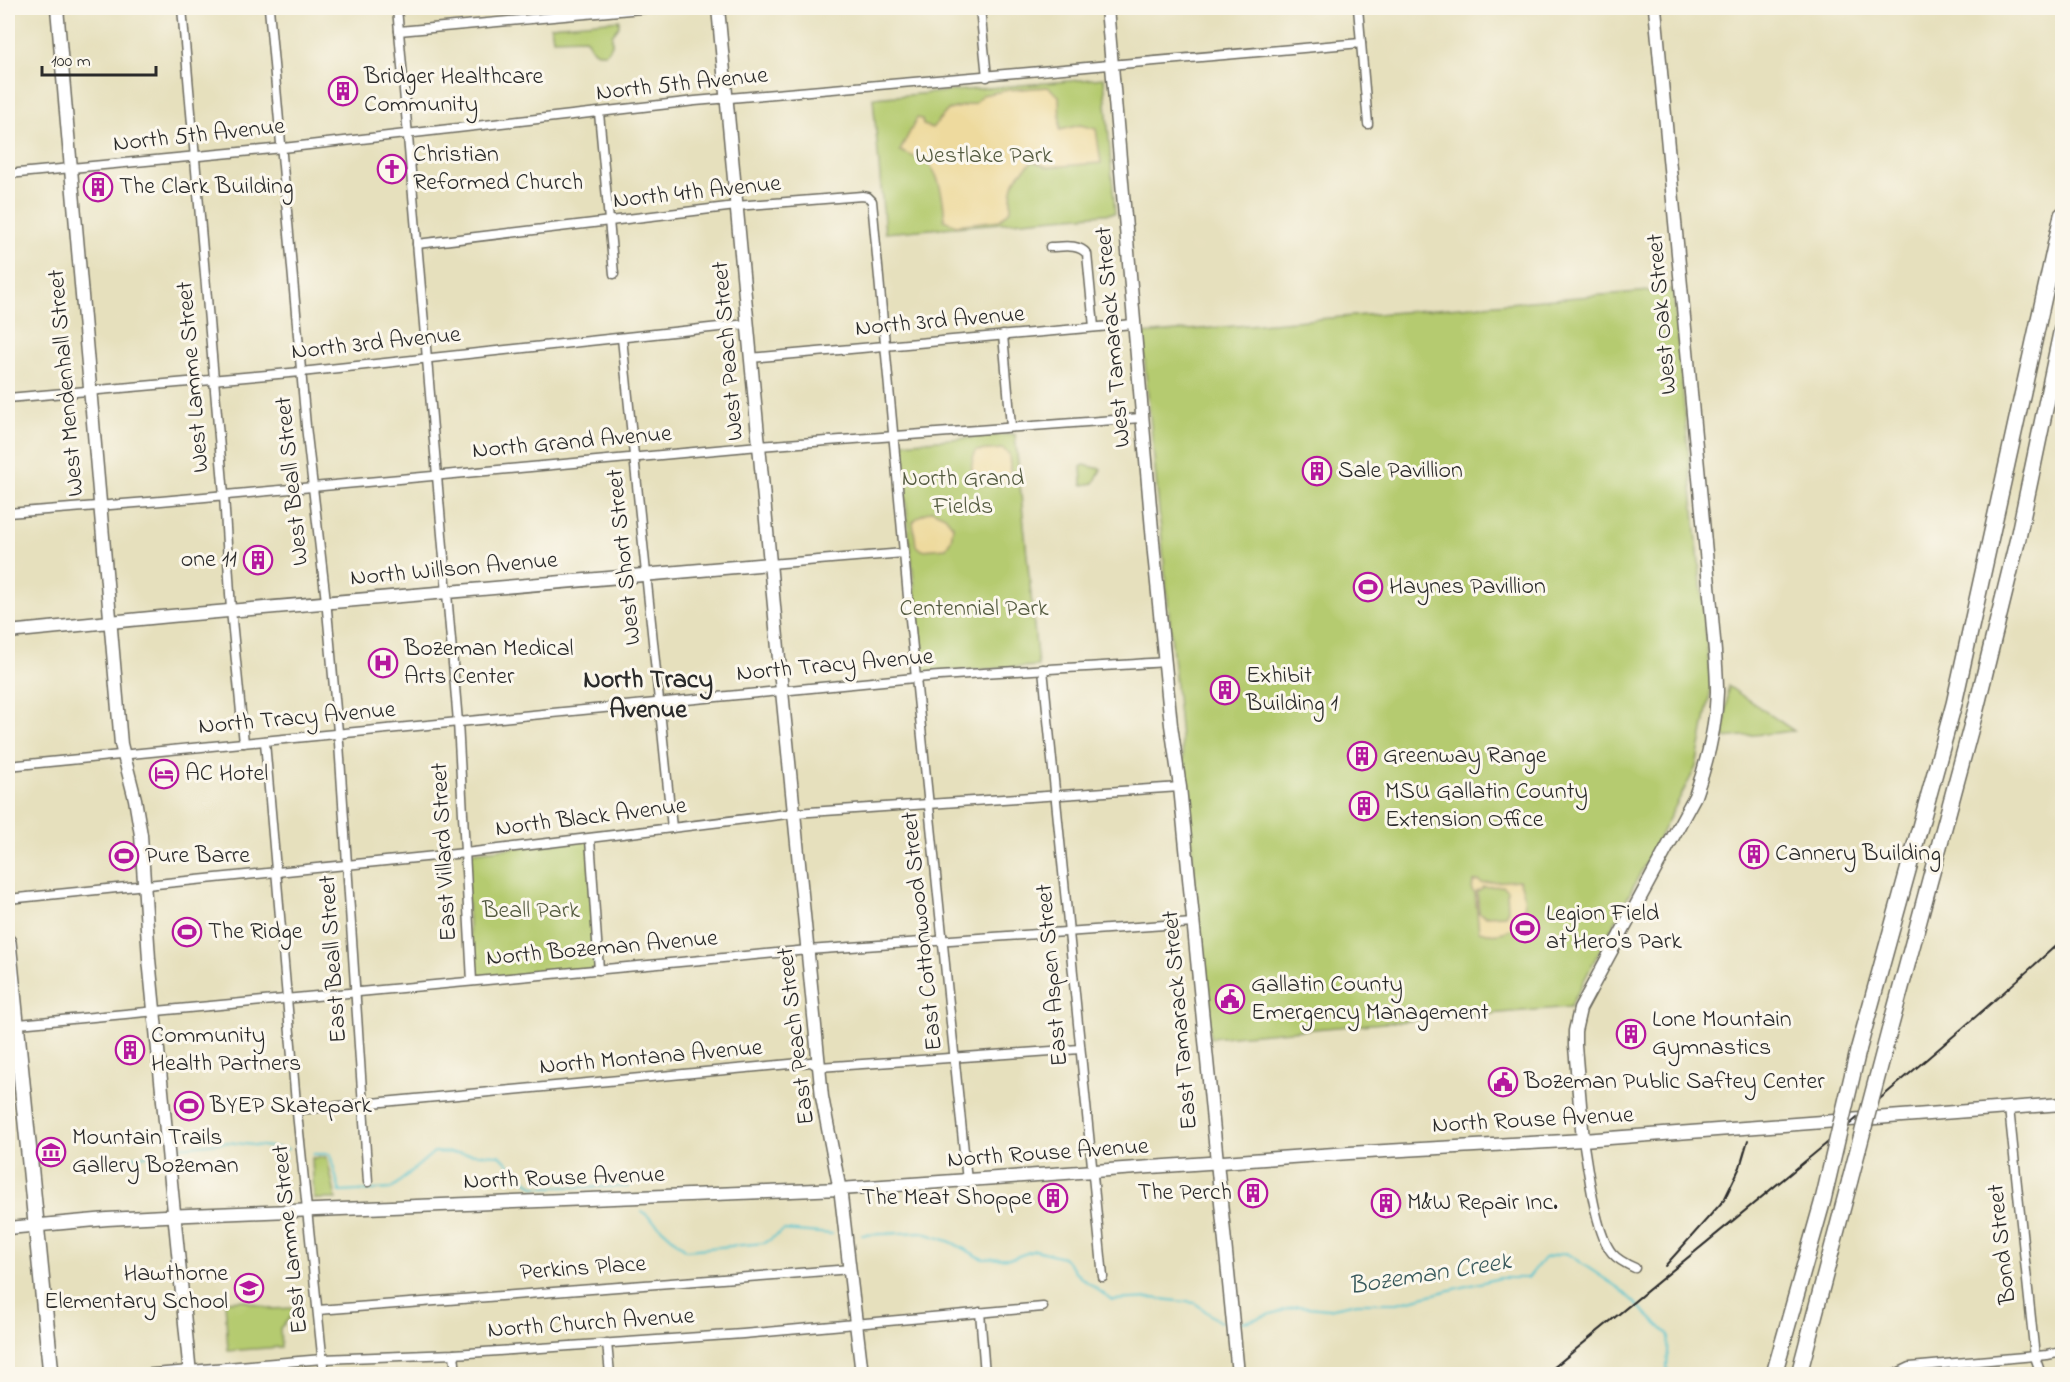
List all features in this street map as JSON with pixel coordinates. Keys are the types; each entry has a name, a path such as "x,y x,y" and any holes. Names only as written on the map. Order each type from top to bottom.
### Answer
{"highway":[{"path":"2056,247 2062,201"},
{"path":"1774,1374 1823,1200 1858,1051 1954,704 2062,215"},
{"path":"1799,1374 1976,709 2018,538 2062,328"},
{"path":"8,942 11,1025 36,1226 51,1374"}],"street":[{"name":"West Mendenhall Street","path":"57,8 121,744 141,835 154,1011 190,1372"},
{"name":"West Lamme Street","path":"183,8 224,495 231,610 244,743"},
{"name":"West Beall Street","path":"269,8 301,372 338,735"},
{"name":"East Villard Street","path":"397,8 458,722 472,981"},
{"path":"399,31 590,10 652,8"},
{"name":"West Peach Street","path":"718,8 782,691"},
{"path":"980,8 987,77"},
{"name":"West Tamarack Street","path":"1107,8 1141,418 1165,662"},
{"path":"1358,8 1368,124"},
{"name":"West Oak Street","path":"1583,1140 1575,1046 1578,1018 1590,989 1685,816 1704,773 1717,692 1655,8"},
{"name":"North 5th Avenue","path":"8,174 283,148 726,99 1361,44"},
{"path":"599,113 614,274"},
{"name":"North 4th Avenue","path":"417,244 736,206 868,197 872,201 884,347"},
{"path":"1050,247 1076,247 1081,248 1087,254 1094,327"},
{"name":"North 3rd Avenue","path":"8,398 301,372 747,324"},
{"name":"North 3rd Avenue","path":"750,358 1133,324"},
{"path":"1003,335 1011,426"},
{"name":"West Short Street","path":"622,338 672,828"},
{"name":"East Cottonwood Street","path":"884,347 967,1180"},
{"name":"North Grand Avenue","path":"8,513 634,456 1141,418"},
{"name":"North Willson Avenue","path":"8,632 231,610 904,554"},
{"name":"North Tracy Avenue","path":"8,766 338,735 659,701 916,678 1165,662"},
{"name":"East Tamarack Street","path":"1165,662 1180,787 1215,1162 1238,1374"},
{"name":"East Aspen Street","path":"1044,669 1103,1277"},
{"name":"East Peach Street","path":"782,691 822,1097 840,1189 862,1374"},
{"name":"East Beall Street","path":"338,735 368,1182"},
{"name":"East Lamme Street","path":"265,741 286,998 324,1374"},
{"name":"North Black Avenue","path":"8,899 465,853 795,813 1180,787"},
{"path":"590,839 599,970"},
{"name":"North Bozeman Avenue","path":"11,1025 808,950 1193,923"},
{"name":"North Montana Avenue","path":"297,1110 811,1062 819,1067 1080,1049"},
{"name":"North Rouse Avenue","path":"8,1228 107,1219 840,1189 1215,1162 1583,1140 2062,1104"},
{"name":"Bond Street","path":"2009,1108 2035,1356 2041,1374"},
{"path":"1583,1140 1602,1234 1610,1251 1620,1260 1635,1268"},
{"name":"Perkins Place","path":"318,1310 851,1269"},
{"name":"North Church Avenue","path":"141,1374 190,1372 323,1359 454,1354 607,1343 1043,1306"},
{"path":"980,1312 985,1374"},
{"path":"607,1343 610,1374"},
{"path":"1895,1374 1910,1367 2062,1352"},
{"path":"454,1354 456,1374"}],"green space":[{"path":"619,20 619,26 612,35 612,45 606,53 592,50 585,38 553,39 551,26"},
{"name":"Westlake Park","path":"1104,78 1115,213 885,233 873,98"},
{"path":"1673,289 1711,689 1696,767 1570,1007 1210,1038 1142,334"},
{"path":"1015,434 1038,666 923,673 900,443"},
{"path":"1084,465 1101,469 1094,483 1082,484 1081,467"},
{"path":"1728,686 1794,731 1724,738"},
{"name":"Beall Park","path":"590,839 599,970 472,981 465,853"},
{"path":"327,1157 336,1199 314,1199 312,1158"},
{"path":"243,1300 270,1309 295,1308 290,1318 280,1328 281,1347 228,1351 225,1301"}],"sand":[{"path":"1048,87 1059,96 1060,130 1080,125 1096,129 1101,163 1047,167 1033,161 1014,182 1011,209 1000,220 956,225 944,220 941,192 934,171 924,161 900,151 917,118 922,119 923,125 932,128 948,110 975,103 982,95"},
{"path":"1003,449 1009,454 1011,481 992,486 978,482 972,470 972,461 976,451"},
{"path":"932,510 945,516 953,526 951,540 946,548 922,550 916,546 913,522 919,516"},
{"path":"1519,880 1525,903 1523,914 1512,928 1492,933 1479,931 1475,893 1472,891 1473,882","holes":["1502,886 1507,890 1508,910 1505,915 1485,916 1479,913 1477,892 1483,887"]}],"waterway":[{"name":"Bozeman Creek","path":"180,1147 227,1142 288,1149"},
{"name":"Bozeman Creek","path":"313,1154 330,1154 340,1192 391,1189 434,1152 499,1155 534,1187 628,1187"},
{"name":"Bozeman Creek","path":"77,1166 157,1154"},
{"name":"Bozeman Creek","path":"642,1211 686,1250 765,1243 784,1230 832,1234"},
{"name":"Bozeman Creek","path":"862,1235 921,1232 951,1242 983,1259 1013,1258 1035,1250 1063,1257 1080,1277 1112,1300 1152,1298 1195,1303 1220,1322 1229,1322"},
{"name":"Bozeman Creek","path":"1238,1322 1249,1321 1297,1306 1328,1309 1357,1303 1397,1303 1500,1278 1528,1278 1544,1258 1566,1253 1620,1289 1669,1335 1667,1368 1673,1374"}],"railway":[{"path":"1546,1374 1871,1106 2062,940"},
{"path":"1665,1266 1724,1200 1740,1167 1748,1140"}],"place":[{"name":"Bridger Healthcare Community","path":"343,91"},
{"name":"Christian Reformed Church","path":"392,169"},
{"name":"The Clark Building","path":"98,187"},
{"name":"Sale Pavillion","path":"1317,471"},
{"name":"one 11","path":"258,560"},
{"name":"Haynes Pavillion","path":"1368,587"},
{"name":"Bozeman Medical Arts Center","path":"383,663"},
{"name":"Exhibit Building 1","path":"1225,690"},
{"name":"Greenway Range","path":"1362,756"},
{"name":"AC Hotel","path":"164,774"},
{"name":"MSU Gallatin County Extension Office","path":"1364,806"},
{"name":"Cannery Building","path":"1754,854"},
{"name":"Pure Barre","path":"124,856"},
{"name":"Legion Field at Hero's Park","path":"1525,928"},
{"name":"The Ridge","path":"187,932"},
{"name":"Gallatin County Emergency Management","path":"1230,999"},
{"name":"Lone Mountain Gymnastics","path":"1631,1034"},
{"name":"Community Health Partners","path":"130,1050"},
{"name":"Bozeman Public Saftey Center","path":"1503,1082"},
{"name":"BYEP Skatepark","path":"189,1106"},
{"name":"Mountain Trails Gallery Bozeman","path":"51,1152"},
{"name":"The Perch","path":"1253,1193"},
{"name":"The Meat Shoppe","path":"1053,1198"},
{"name":"M&W Repair Inc.","path":"1386,1203"},
{"name":"Hawthorne Elementary School","path":"249,1288"}],"district":[{"name":"North Tracy Avenue","path":"648,696"}],"park label":[{"name":"North Grand Fields","path":"963,493"},
{"name":"Centennial Park","path":"974,609"}]}
